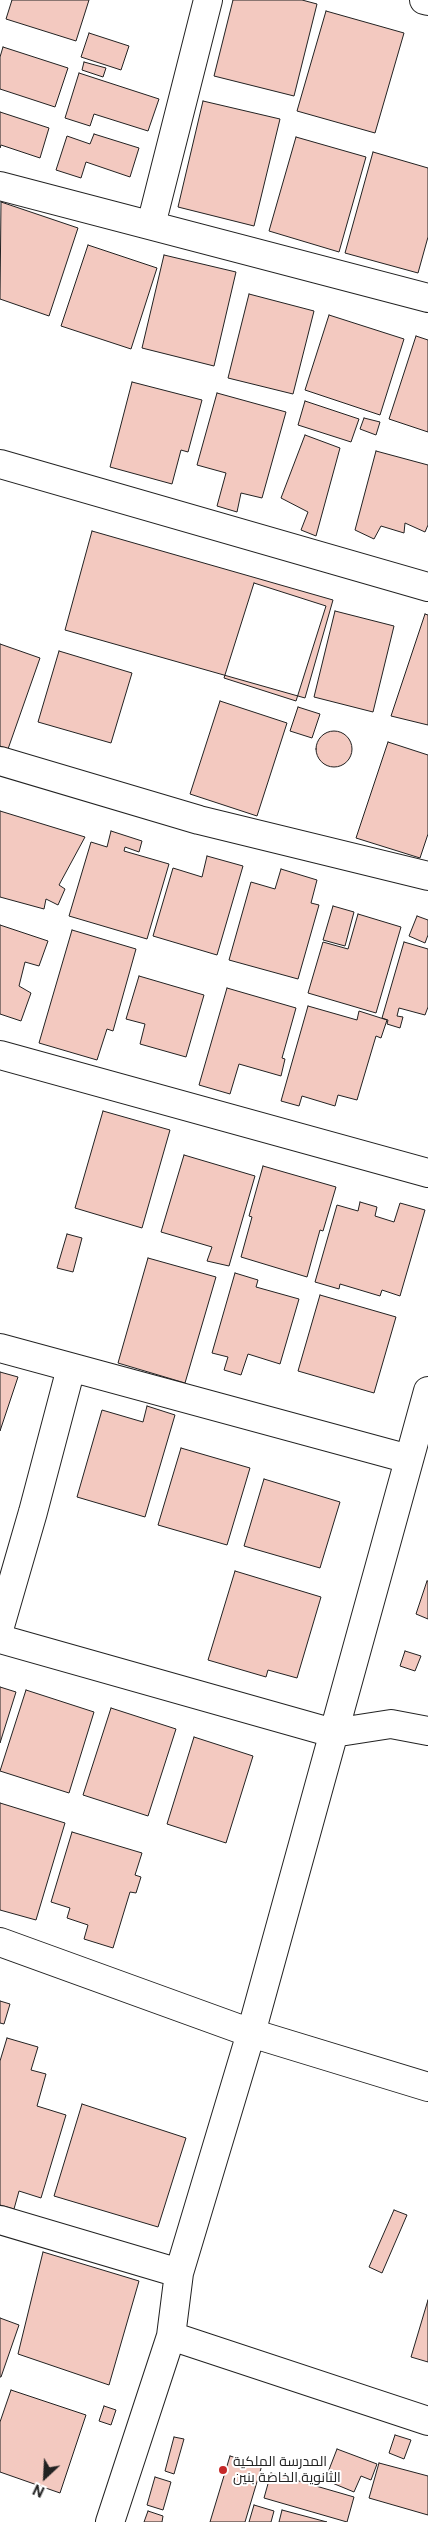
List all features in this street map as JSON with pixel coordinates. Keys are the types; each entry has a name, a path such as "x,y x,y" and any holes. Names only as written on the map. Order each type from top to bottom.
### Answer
{"street":[{"path":"151,225 208,0"},
{"path":"424,0 428,1"},
{"path":"0,186 428,298"},
{"path":"0,464 428,587"},
{"path":"0,761 198,820 428,876"},
{"path":"0,1055 428,1173"},
{"path":"0,1348 409,1459"},
{"path":"0,1626 33,1512 71,1368"},
{"path":"110,2522 171,2336 178,2273 250,2033 428,1391"},
{"path":"0,1639 333,1732 391,1724 428,1731"},
{"path":"0,1942 250,2033 428,2088"},
{"path":"0,2220 178,2273"},
{"path":"171,2336 428,2421"}],"building":[{"path":"12,0 89,0 76,41 6,19"},
{"path":"233,0 302,0 317,4 294,96 214,76"},
{"path":"326,11 404,33 375,133 297,111"},
{"path":"89,33 129,46 121,70 81,57"},
{"path":"3,47 68,68 55,107 0,89 0,57"},
{"path":"84,62 106,68 103,77 82,70"},
{"path":"79,73 159,99 148,131 94,114 90,126 65,118"},
{"path":"203,101 280,119 254,226 178,207"},
{"path":"0,112 49,128 40,158 1,145 0,148"},
{"path":"94,134 139,148 130,177 86,162 81,178 56,170 67,136 90,144"},
{"path":"296,137 366,157 339,252 269,231"},
{"path":"373,152 428,168 428,237 418,273 345,253"},
{"path":"1,202 78,228 49,316 0,299"},
{"path":"88,245 157,268 131,349 61,326"},
{"path":"164,255 236,272 214,366 142,348"},
{"path":"249,294 314,311 293,394 228,378"},
{"path":"329,315 404,339 380,415 305,390"},
{"path":"416,336 428,340 428,432 389,419"},
{"path":"132,382 202,400 188,452 181,450 172,484 110,467"},
{"path":"217,393 286,412 262,498 241,493 237,512 217,506 226,473 197,465"},
{"path":"305,401 359,419 351,442 298,425"},
{"path":"364,418 380,422 376,435 360,429"},
{"path":"305,435 340,448 316,536 301,530 308,512 281,498"},
{"path":"376,451 428,465 428,525 425,532 405,523 404,533 381,526 374,539 355,530"},
{"path":"92,531 333,600 305,698 65,630"},
{"path":"254,583 326,606 296,701 224,678"},
{"path":"335,611 394,626 373,712 314,697"},
{"path":"425,614 428,615 428,725 391,716"},
{"path":"0,644 40,658 8,749 0,746"},
{"path":"59,651 132,673 111,743 38,722"},
{"path":"220,701 287,723 257,816 190,794"},
{"path":"298,707 320,714 312,738 290,731"},
{"path":"334,731 341,732 347,736 351,742 351,756 347,762 341,766 334,767 327,766 321,762 317,756 316,749 317,742 321,736 327,732"},
{"path":"388,742 428,755 428,834 420,858 356,838"},
{"path":"0,811 85,837 59,885 65,889 58,905 46,899 44,909 0,897"},
{"path":"111,831 142,841 139,852 125,847 124,851 169,864 147,939 69,916 91,842 107,847"},
{"path":"207,856 243,866 217,955 153,936 173,868 202,877"},
{"path":"281,869 317,880 311,903 319,905 298,979 229,960 251,882 275,889"},
{"path":"333,906 354,912 345,946 323,940"},
{"path":"358,914 401,927 376,1013 308,993 323,942 348,949"},
{"path":"417,916 428,920 428,935 425,943 409,936"},
{"path":"0,925 48,941 39,966 25,962 19,986 31,993 21,1021 0,1014"},
{"path":"72,930 136,949 113,1031 107,1029 97,1060 39,1043"},
{"path":"404,942 428,949 428,1007 425,1015 399,1008 397,1016 403,1017 400,1028 387,1024 388,1020 382,1018"},
{"path":"139,976 204,995 186,1057 140,1044 145,1024 126,1019"},
{"path":"227,988 296,1008 282,1058 285,1059 281,1076 239,1064 230,1094 199,1085"},
{"path":"308,1006 357,1020 359,1011 387,1020 381,1038 376,1036 357,1100 338,1095 335,1106 302,1096 299,1106 281,1101"},
{"path":"103,1111 170,1130 142,1228 75,1208"},
{"path":"184,1155 255,1176 229,1266 207,1261 212,1247 161,1232"},
{"path":"263,1166 336,1187 323,1231 320,1230 307,1277 241,1257 252,1217 249,1216"},
{"path":"360,1202 377,1207 375,1216 394,1222 400,1203 425,1210 400,1296 382,1290 380,1296 340,1284 339,1289 315,1282 337,1205 358,1211"},
{"path":"67,1234 82,1238 73,1272 57,1268"},
{"path":"148,1258 216,1277 185,1383 118,1363"},
{"path":"235,1273 258,1280 256,1287 299,1299 280,1364 248,1354 241,1375 224,1370 228,1357 212,1353"},
{"path":"320,1295 396,1317 374,1393 298,1371"},
{"path":"0,1372 18,1377 0,1431"},
{"path":"147,1406 175,1415 145,1517 77,1497 102,1410 143,1422"},
{"path":"181,1448 250,1468 227,1545 158,1525"},
{"path":"264,1479 340,1502 320,1568 244,1546"},
{"path":"235,1571 321,1597 297,1678 268,1670 266,1677 208,1660"},
{"path":"428,1581 428,1619 416,1614"},
{"path":"405,1651 421,1656 415,1671 400,1666"},
{"path":"0,1687 16,1692 0,1743"},
{"path":"26,1690 94,1712 69,1793 0,1771"},
{"path":"111,1708 176,1729 148,1816 83,1795"},
{"path":"194,1737 253,1756 226,1843 167,1824"},
{"path":"0,1803 65,1823 36,1920 0,1910"},
{"path":"72,1832 142,1853 135,1875 141,1877 136,1893 130,1892 113,1948 84,1939 88,1925 67,1918 70,1908 51,1902"},
{"path":"0,2001 10,2004 4,2024 0,2023"},
{"path":"7,2038 38,2047 31,2070 46,2074 37,2106 66,2115 41,2198 19,2191 14,2209 0,2205 0,2061"},
{"path":"82,2104 186,2138 158,2227 54,2196"},
{"path":"394,2210 407,2215 382,2273 369,2267"},
{"path":"43,2252 139,2281 109,2385 18,2354"},
{"path":"428,2300 428,2362 411,2357"},
{"path":"0,2318 19,2325 1,2377 0,2377"},
{"path":"11,2390 86,2415 60,2493 0,2472 0,2422"},
{"path":"104,2406 116,2410 111,2425 99,2421"},
{"path":"395,2435 411,2440 404,2459 389,2453"},
{"path":"174,2437 184,2439 174,2474 165,2471"},
{"path":"337,2449 377,2464 371,2480 361,2476 354,2492 325,2480"},
{"path":"230,2456 262,2465 245,2522 210,2522"},
{"path":"379,2463 428,2476 428,2515 369,2498"},
{"path":"271,2473 354,2497 347,2522 264,2498"},
{"path":"155,2477 171,2482 163,2510 147,2505"},
{"path":"254,2505 274,2511 271,2522 249,2522"},
{"path":"282,2510 327,2522 279,2522"},
{"path":"148,2511 163,2516 162,2522 144,2522"}],"place":[{"name":"المدرسة الملكية الثانوية الخاصة بنين","path":"223,2470"}]}
